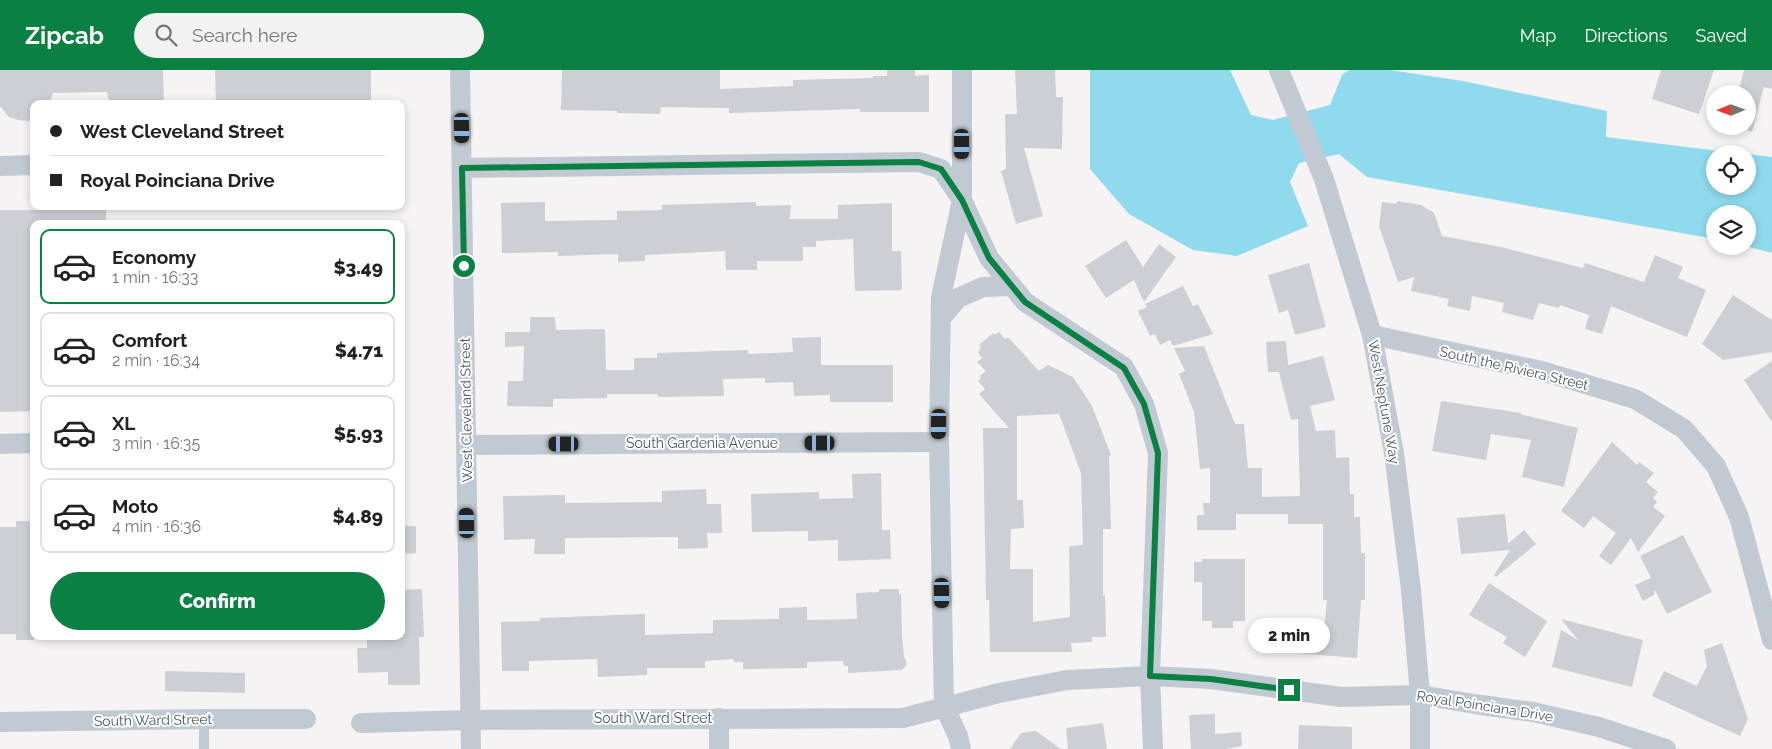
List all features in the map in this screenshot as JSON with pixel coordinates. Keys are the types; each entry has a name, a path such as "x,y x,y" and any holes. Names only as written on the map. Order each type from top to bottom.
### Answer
{"street":[{"name":"West Cleveland Street","path":"460,70 471,749"},
{"path":"961,749 958,736 944,706 939,442 941,297 962,200 962,70"},
{"name":"West Neptune Way","path":"1279,70 1324,179 1372,335 1394,452 1411,590 1420,695 1420,749"},
{"path":"462,168 919,162 941,169 962,200 989,258 1025,302 1124,368 1144,404 1158,453 1150,676 1153,749"},
{"path":"0,166 30,165"},
{"path":"941,318 958,298 983,288 1012,286"},
{"name":"South the Riviera Street","path":"1372,335 1542,371 1635,399 1684,428 1716,466 1739,517 1772,640"},
{"name":"South Gardenia Avenue","path":"466,445 939,442"},
{"path":"0,444 30,443"},
{"name":"Royal Poinciana Drive","path":"944,706 999,692 1067,680 1150,676 1211,679 1341,697 1420,695 1533,712 1599,727 1666,749"},
{"name":"South Ward Street","path":"361,723 471,720 903,718 944,706"},
{"path":"719,718 720,749"},
{"name":"South Ward Street","path":"0,722 306,719"}],"lane":[{"path":"204,719 204,749"}],"water":[{"path":"1090,70 1230,70 1251,115 1273,120 1330,105 1342,75 1349,70 1390,70 1463,81 1607,111 1606,137 1706,149 1706,195 1756,195 1756,155 1772,157 1772,253 1756,249 1756,205 1706,205 1706,237 1367,177 1339,154 1299,163 1290,182 1308,226 1237,256 1193,250 1129,214 1090,169"}],"building":[{"path":"0,70 163,70 164,100 109,100 107,92 53,93 50,100 30,100 30,120 28,121 9,117 0,106"},
{"path":"215,70 371,70 371,100 216,100"},
{"path":"562,70 720,70 720,89 793,86 793,80 873,78 873,76 887,76 887,70 915,70 915,76 929,75 929,112 860,112 860,109 729,113 729,108 661,107 660,114 561,110"},
{"path":"1015,70 1055,70 1056,97 1063,97 1062,149 1024,148 1043,216 1016,224 1001,171 1006,169 1005,114 1017,114"},
{"path":"1661,70 1714,70 1709,85 1706,85 1706,93 1699,114 1652,99"},
{"path":"1744,70 1772,70 1772,89 1764,87 1756,117 1756,85 1740,85"},
{"path":"1397,201 1421,205 1434,213 1442,236 1501,247 1583,268 1585,263 1644,282 1655,255 1683,267 1678,278 1706,290 1687,337 1611,306 1602,334 1585,329 1589,315 1560,305 1559,308 1539,303 1533,320 1502,312 1504,303 1472,296 1470,311 1447,306 1449,299 1411,291 1414,277 1398,282 1379,226 1382,202 1396,204"},
{"path":"545,202 545,221 617,220 617,211 662,210 662,205 756,202 756,206 791,205 790,219 838,219 838,205 892,203 892,251 901,251 902,290 855,291 853,239 816,241 816,247 803,247 803,261 757,261 757,270 726,270 725,251 645,255 645,261 618,262 618,254 558,256 558,252 502,253 501,203"},
{"path":"0,210 106,210 106,220 30,220 30,411 0,412"},
{"path":"1126,240 1143,267 1159,244 1176,257 1144,302 1134,280 1106,298 1085,266"},
{"path":"1309,263 1326,327 1295,335 1288,310 1279,313 1268,275"},
{"path":"1183,286 1193,306 1198,304 1213,334 1173,346 1170,340 1160,345 1155,334 1150,336 1138,311 1147,307 1145,304"},
{"path":"1733,295 1772,320 1772,352 1723,360 1702,344"},
{"path":"530,317 555,317 556,330 605,329 606,370 634,370 634,358 657,358 657,353 748,350 748,354 793,352 792,338 821,337 821,365 893,365 893,402 830,402 830,395 794,396 793,382 765,383 765,378 723,379 724,396 658,397 657,394 607,394 607,398 553,399 553,407 507,406 508,381 523,381 524,346 505,347 505,332 530,332"},
{"path":"999,332 1005,339 1008,337 1039,371 1048,365 1073,377 1092,406 1111,455 1109,456 1111,529 1103,529 1103,596 1105,595 1106,637 1092,637 1092,642 1071,643 1072,652 990,652 989,600 986,600 983,428 1009,428 979,394 985,389 978,381 981,378 980,376 986,371 977,362 982,358 978,352 981,347 979,345 993,333 994,335","holes":["1059,414 1081,473 1083,545 1069,546 1070,617 1033,622 1033,569 1010,569 1011,529 1024,528 1023,500 1017,500 1017,416"]},
{"path":"1286,341 1288,365 1323,356 1335,400 1310,406 1316,431 1335,430 1336,458 1349,457 1350,494 1354,494 1354,517 1360,517 1361,553 1365,553 1365,600 1361,600 1357,658 1295,653 1297,629 1324,631 1327,600 1323,600 1323,524 1288,524 1288,514 1236,514 1236,530 1197,530 1197,515 1204,515 1203,503 1210,503 1210,468 1200,469 1194,412 1179,374 1185,371 1174,348 1204,346 1235,424 1244,424 1248,468 1262,468 1262,497 1300,496 1298,419 1291,420 1279,372 1268,372 1266,342"},
{"path":"1772,361 1772,422 1744,380"},
{"path":"1441,401 1521,413 1578,428 1564,487 1522,477 1531,440 1491,434 1486,460 1432,451"},
{"path":"1612,442 1637,465 1639,462 1654,473 1646,482 1658,492 1653,498 1657,502 1653,507 1665,516 1638,552 1631,538 1611,565 1599,556 1616,533 1593,516 1584,528 1561,511"},
{"path":"881,473 882,530 890,530 891,559 838,561 838,540 808,541 808,531 752,532 751,494 819,492 819,499 853,498 852,474"},
{"path":"706,489 707,504 721,504 722,533 707,533 708,548 678,549 678,537 565,538 565,554 534,554 535,539 504,540 503,496 565,495 565,503 662,502 662,491"},
{"path":"1505,514 1508,544 1524,530 1536,544 1496,577 1494,575 1510,550 1461,554 1457,518"},
{"path":"16,521 30,521 30,640 16,640 16,634 0,634 0,527 16,527"},
{"path":"405,526 416,526 416,553 405,554"},
{"path":"1683,535 1712,592 1667,614 1655,590 1654,595 1643,601 1635,585 1651,578 1640,556"},
{"path":"1202,559 1245,559 1245,621 1233,621 1233,628 1212,628 1212,621 1202,621 1202,582 1194,582 1194,562 1202,562"},
{"path":"1489,583 1547,621 1525,657 1503,643 1507,637 1469,615"},
{"path":"422,589 424,637 419,637 420,685 388,685 388,672 358,673 357,648 367,648 367,640 405,640 405,590"},
{"path":"879,589 899,589 899,594 901,594 902,635 904,657 906,660 906,665 902,670 848,673 848,666 844,666 843,661 807,662 807,668 743,669 743,662 734,662 734,659 705,661 705,668 647,668 647,675 598,677 597,659 529,661 529,671 502,671 501,622 540,621 540,618 645,614 645,635 713,633 713,620 779,619 779,608 807,607 807,620 857,619 856,593 879,592"},
{"path":"1561,619 1643,640 1632,687 1552,667 1561,630 1578,640"},
{"path":"1722,643 1748,719 1740,736 1652,696 1664,671 1697,686 1707,666 1704,650"},
{"path":"165,671 245,673 245,693 165,691"},
{"path":"1215,714 1215,734 1241,732 1242,746 1226,749 1191,749 1189,715"},
{"path":"1103,723 1107,749 1068,749 1066,728"},
{"path":"1299,725 1352,727 1352,749 1298,749"},
{"path":"1036,731 1061,749 1010,749 1021,733"}],"route":[{"path":"464,266 462,168 919,162 941,169 962,200 989,258 1025,302 1124,368 1144,404 1158,453 1150,676 1211,679 1289,690"}]}
